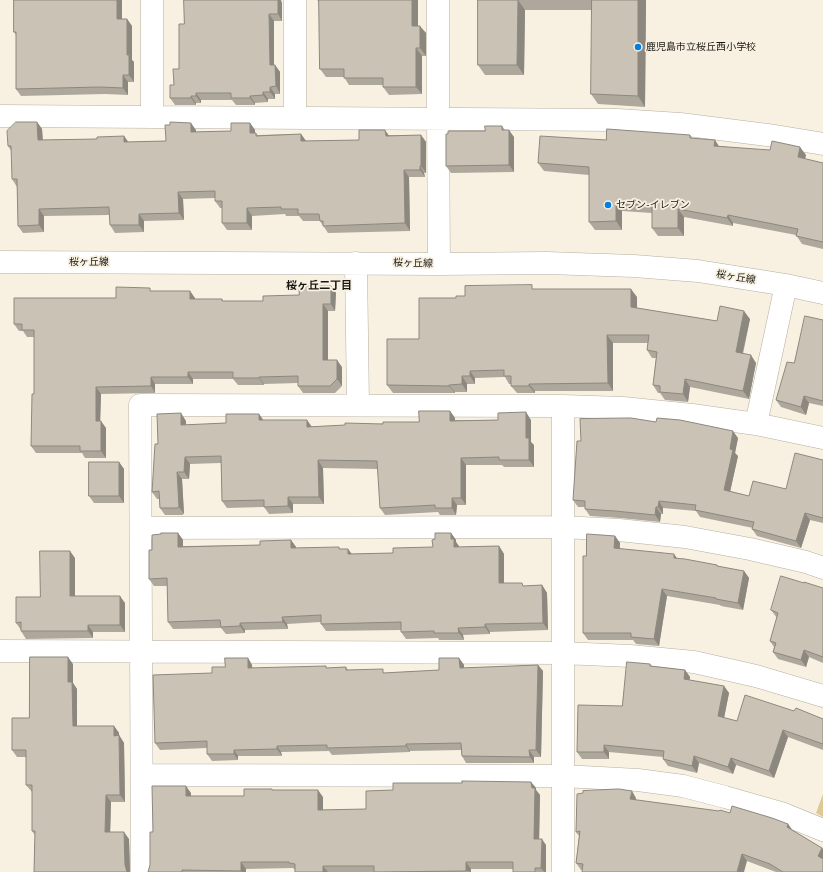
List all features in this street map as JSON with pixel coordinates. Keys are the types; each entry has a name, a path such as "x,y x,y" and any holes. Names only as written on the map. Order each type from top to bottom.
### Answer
{"street":[{"path":"152,0 152,117"},
{"path":"295,0 295,118"},
{"path":"438,0 439,264"},
{"path":"0,116 618,120 680,124 775,136 823,144"},
{"name":"桜ヶ丘線","path":"0,262 547,263 634,266 698,271 786,285 823,293"},
{"path":"356,263 358,405"},
{"path":"756,424 786,285"},
{"path":"142,872 140,405 563,406 623,408 692,415 756,424 823,438"},
{"path":"563,406 563,872"},
{"path":"140,528 563,527 619,530 685,537 750,549 806,562 823,568"},
{"path":"0,651 563,653 630,656 694,662 756,676 823,696"},
{"path":"142,775 563,776 638,780 683,786 725,797 781,813 823,830"}],"shaded area":[{"path":"823,794 823,817 816,813"}],"building":[{"path":"14,0 117,0 117,19 127,19 127,55 129,55 129,75 123,75 123,88 100,87 16,89 16,32 14,32"},
{"path":"184,0 278,0 278,14 269,14 270,65 275,65 276,86 270,87 270,92 263,92 263,95 250,96 250,98 231,98 231,93 196,93 196,96 191,96 191,98 170,98 170,85 174,85 173,69 179,69 179,24 184,24"},
{"path":"319,0 412,0 412,26 420,26 420,48 416,48 416,87 383,87 383,78 344,78 344,69 320,69"},
{"path":"478,0 518,0 517,65 478,65"},
{"path":"592,0 638,0 638,96 591,94"},
{"path":"16,122 37,122 38,140 97,139 97,137 124,136 124,142 166,141 165,125 170,125 170,122 191,123 191,132 231,131 231,123 250,123 250,133 256,133 256,136 301,134 301,141 359,140 359,130 385,130 386,136 421,135 421,166 420,170 404,170 405,223 323,226 323,221 320,221 319,214 298,214 298,209 281,209 281,207 247,208 247,223 222,223 222,201 215,201 215,191 178,192 179,213 139,214 139,225 110,225 109,207 39,209 39,225 18,226 17,179 12,179 11,146 8,146 7,131"},
{"path":"485,126 502,126 502,130 509,130 509,165 446,166 446,134 448,134 448,131 485,131"},
{"path":"607,129 690,135 690,138 715,140 714,146 770,150 772,141 800,147 798,157 823,163 823,242 796,236 798,229 728,215 727,218 678,209 678,228 652,228 652,206 616,203 616,221 589,222 589,167 538,163 540,136 606,140"},
{"path":"532,285 532,289 631,289 631,307 717,321 720,306 744,311 736,352 751,355 743,391 685,379 683,394 660,392 660,386 653,385 657,352 647,350 649,335 607,335 608,383 529,384 529,386 511,386 511,376 504,376 504,370 470,371 470,376 462,376 462,384 449,386 387,385 387,339 419,339 419,298 456,298 456,296 465,296 465,286"},
{"path":"299,286 331,286 331,304 323,304 323,360 337,360 337,379 330,386 298,386 298,376 233,378 233,372 188,372 188,377 151,377 151,386 96,387 96,421 101,421 101,451 80,451 80,446 31,446 32,394 34,394 34,330 22,330 22,324 14,324 14,298 116,298 116,287 150,288 150,291 190,291 190,299 263,301 263,296 299,295"},
{"path":"805,316 823,320 823,401 804,396 801,407 776,400 787,362 794,363"},
{"path":"419,411 450,411 450,421 498,420 498,413 526,412 526,438 529,438 529,460 499,460 499,457 461,458 461,498 452,498 452,508 435,508 435,505 380,508 377,461 318,460 319,497 288,497 288,506 264,507 264,500 222,501 221,456 185,457 184,472 177,472 178,508 160,508 159,491 152,492 155,444 158,444 157,414 181,413 181,425 226,423 226,414 259,414 259,420 307,420 307,427 345,425 345,423 383,424 383,422 419,422"},
{"path":"631,418 656,422 657,418 680,420 733,431 730,449 733,450 724,490 749,496 753,481 786,489 795,453 823,460 823,518 805,513 796,541 752,529 754,522 695,510 696,505 659,501 658,507 656,507 655,515 585,509 585,501 573,500 577,441 581,441 580,419"},
{"path":"89,462 119,462 119,496 89,496"},
{"path":"161,533 178,533 178,547 260,545 260,541 291,540 291,548 339,547 339,549 348,549 348,554 393,553 393,548 433,547 432,540 435,539 435,533 451,533 451,539 454,539 454,547 499,546 499,583 522,583 523,586 542,585 543,623 485,624 485,627 458,628 459,633 434,633 434,631 401,632 401,622 321,624 321,615 282,617 283,622 240,623 240,626 221,627 220,620 168,622 167,578 149,579 149,550 152,550 152,535"},
{"path":"587,534 615,536 614,548 674,554 674,558 744,571 738,603 662,589 654,639 631,637 631,633 583,633 583,556 586,556"},
{"path":"40,551 70,551 70,596 120,596 120,625 88,625 88,631 21,631 21,622 16,623 16,597 40,597"},
{"path":"781,576 823,588 823,657 804,650 801,660 773,652 776,643 770,641 778,613 771,610"},
{"path":"30,657 68,657 68,682 72,682 73,726 114,726 114,736 119,735 120,795 106,795 105,832 124,832 125,865 127,872 34,872 35,831 32,831 32,785 26,785 26,750 12,750 12,718 29,718"},
{"path":"225,658 248,658 248,668 326,666 326,668 346,667 346,670 383,669 383,673 439,670 439,658 459,658 460,668 538,665 536,750 529,750 530,757 462,756 461,743 327,748 327,745 277,746 277,749 234,750 234,754 207,754 207,741 155,743 153,675 212,673 212,667 225,667"},
{"path":"627,662 685,670 684,679 724,686 718,716 737,721 745,695 794,711 796,708 823,719 823,744 783,730 769,771 731,758 728,767 694,756 692,766 663,759 664,751 604,745 604,752 577,752 578,705 622,706"},
{"path":"462,781 531,782 532,788 535,788 534,839 542,839 541,868 535,868 535,872 513,872 513,862 466,862 466,871 374,872 374,866 323,866 323,872 295,872 295,864 289,862 241,862 241,871 182,870 182,872 148,872 150,865 150,832 153,832 152,786 186,786 186,796 244,796 244,789 318,790 318,810 366,809 366,791 393,790 393,783 462,783"},
{"path":"619,789 632,791 630,799 720,810 730,813 732,806 788,824 787,827 822,848 818,856 823,859 823,872 783,872 770,864 742,854 737,872 582,872 583,864 576,863 580,831 576,832 577,794 583,793 583,791"}],"place":[{"name":"鹿児島市立桜丘西小学校","path":"638,47"},
{"name":"セブン-イレブン","path":"608,205"}],"district":[{"name":"桜ヶ丘二丁目","path":"319,285"}]}
